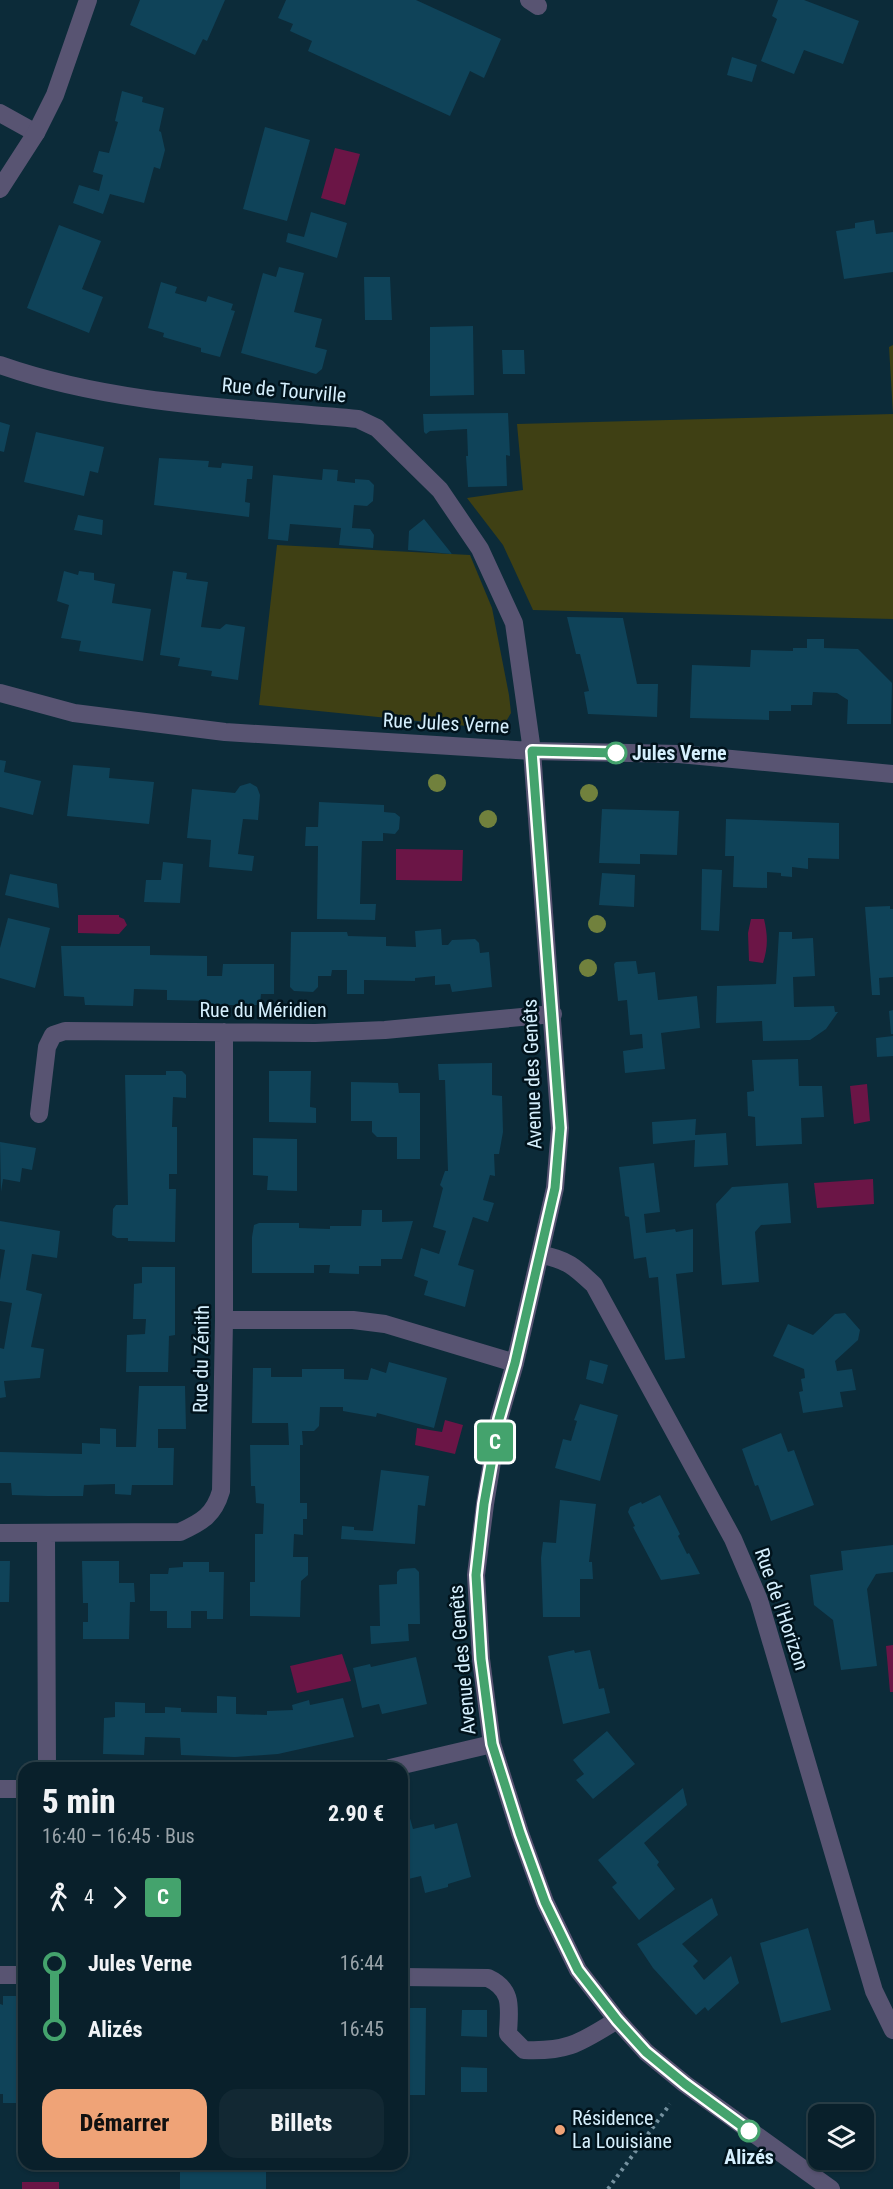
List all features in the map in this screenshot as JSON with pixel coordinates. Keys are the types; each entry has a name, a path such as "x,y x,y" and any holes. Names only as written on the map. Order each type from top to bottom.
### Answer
{"street":[{"path":"0,189 36,133 55,95 88,0"},
{"path":"0,113 36,133"},
{"name":"Rue de Tourville","path":"0,365 39,379 95,391 154,400 358,419 376,428 440,490 480,549 499,586 514,623 532,751"},
{"name":"Rue Jules Verne","path":"0,693 74,713 225,732 532,751 679,754 893,774"},
{"name":"Avenue des Genêts","path":"532,751 560,1128 555,1188 541,1255 499,1419 484,1504 476,1575 481,1659 492,1744 545,1902 578,1970 617,2020 646,2052 685,2084 831,2189"},
{"name":"Rue du Méridien","path":"39,1114 47,1047 53,1035 65,1031 315,1033 385,1030 553,1014"},
{"name":"Rue du Zénith","path":"0,1533 180,1532 201,1522 217,1505 221,1491 224,1320 224,1032"},
{"name":"Rue de l'Horizon","path":"541,1255 559,1258 574,1266 594,1285 733,1539 759,1600 874,1991 893,2030"},
{"path":"224,1320 352,1320 386,1324 515,1363"},
{"path":"46,1534 47,1762"},
{"path":"408,1764 492,1744"},
{"path":"0,1789 18,1789"},
{"path":"0,1975 18,1974"},
{"path":"408,1977 488,1978 497,1982 506,1991 509,2010 508,2034 524,2050 545,2051 575,2045 617,2020"}],"path":[{"path":"608,2189 685,2084"}],"shaded area":[{"path":"335,148 360,154 345,205 321,198"},
{"path":"893,345 893,414 889,347"},
{"path":"893,414 893,619 533,610 503,545 467,498 523,490 517,424"},
{"path":"277,545 470,555 492,608 509,695 511,713 505,723 497,729 259,705"},
{"path":"396,849 463,850 462,881 396,880"},
{"path":"78,915 119,915 127,925 119,934 78,933"},
{"path":"751,919 764,919 767,941 763,963 749,961 748,933"},
{"path":"867,1084 870,1121 854,1124 850,1086"},
{"path":"873,1179 874,1204 817,1208 814,1183"},
{"path":"445,1420 463,1425 455,1454 415,1445 417,1428 442,1432"},
{"path":"893,1645 893,1692 890,1692 886,1646"},
{"path":"342,1654 351,1681 297,1693 290,1666"},
{"path":"22,2182 59,2182 59,2189 22,2189"}],"building":[{"path":"140,0 225,0 207,41 203,39 195,55 130,25"},
{"path":"286,0 416,0 501,39 484,78 470,71 450,116 308,51 312,41 290,31 293,24 278,18"},
{"path":"778,0 804,0 859,21 843,64 804,50 794,74 761,61 777,19 772,16"},
{"path":"732,57 757,65 752,82 727,75"},
{"path":"122,91 143,97 142,102 164,108 159,131 165,150 160,169 154,167 144,203 110,194 103,214 73,203 79,185 99,191 103,175 93,172 99,151 109,153 118,122 115,121"},
{"path":"265,127 310,140 287,221 243,209"},
{"path":"311,212 347,223 337,258 286,242 288,233 304,237"},
{"path":"874,220 876,234 893,232 893,272 844,279 836,231 855,228 855,223"},
{"path":"59,225 101,241 82,289 103,297 89,333 27,308"},
{"path":"279,267 304,273 294,312 322,319 315,347 327,350 322,369 316,374 241,353 263,273 276,277"},
{"path":"364,277 390,277 392,320 365,320"},
{"path":"161,282 177,287 175,293 206,302 208,296 233,304 231,310 235,311 220,357 201,352 201,348 163,337 164,333 148,328"},
{"path":"473,326 474,395 430,396 430,327"},
{"path":"502,350 524,350 525,374 503,374"},
{"path":"508,413 510,456 506,455 507,486 468,487 467,429 430,431 426,434 424,432 423,414"},
{"path":"0,422 10,425 4,452 0,451"},
{"path":"36,432 104,447 98,473 90,471 84,496 24,482"},
{"path":"159,458 209,461 208,467 221,468 222,463 253,466 252,479 247,479 245,502 250,503 249,517 154,505"},
{"path":"323,469 338,470 337,481 355,483 355,479 369,480 374,485 373,501 367,506 354,505 352,528 370,529 374,535 373,548 339,545 341,528 290,524 288,541 268,539 273,475 322,480"},
{"path":"78,515 103,520 102,535 74,530"},
{"path":"424,519 452,554 408,550 409,531"},
{"path":"64,571 78,575 79,571 94,573 94,580 115,584 112,603 151,609 143,661 79,651 81,641 61,638 69,605 57,601"},
{"path":"173,571 187,573 186,579 208,582 201,627 220,629 226,624 245,627 238,680 211,676 212,671 178,666 180,658 160,655"},
{"path":"567,617 623,618 637,684 658,684 657,717 588,714 584,692 589,691 580,654 576,654"},
{"path":"807,639 824,639 824,648 858,649 892,683 891,724 847,724 848,700 837,693 813,692 812,705 791,705 791,711 769,711 769,720 690,718 692,665 750,667 751,650 793,651 793,648 807,648"},
{"path":"0,760 6,761 4,772 41,781 33,815 0,807"},
{"path":"73,765 110,768 109,778 154,782 149,824 67,816"},
{"path":"250,783 257,787 260,795 258,820 243,819 238,854 254,856 252,871 209,867 211,840 187,838 192,789 235,793 240,786"},
{"path":"319,802 384,805 384,812 395,813 400,817 399,829 395,834 383,833 383,841 362,841 360,904 376,904 375,920 317,919 318,846 305,846 306,827 318,827"},
{"path":"602,809 679,811 677,855 640,854 640,864 599,863"},
{"path":"726,819 839,823 839,859 808,858 808,869 792,867 792,877 767,872 767,888 733,887 734,856 725,856"},
{"path":"163,862 183,864 180,903 144,902 146,880 161,880"},
{"path":"702,869 722,870 719,931 701,930"},
{"path":"602,873 635,875 634,907 599,905"},
{"path":"10,874 57,884 59,908 5,895"},
{"path":"890,906 890,909 893,909 893,977 879,978 880,995 872,995 865,907"},
{"path":"8,918 50,928 35,988 0,978 0,948"},
{"path":"441,929 442,945 448,945 452,940 475,939 479,943 480,953 489,952 492,987 452,992 450,984 435,985 435,976 415,978 415,981 364,980 364,994 347,994 347,970 332,970 331,976 318,976 318,987 313,992 294,991 290,987 291,932 347,932 348,936 386,937 386,946 416,947 415,931"},
{"path":"779,932 792,932 792,939 813,938 815,976 793,977 794,1007 834,1006 835,1012 838,1012 826,1029 810,1040 763,1041 762,1021 716,1023 717,986 776,984"},
{"path":"61,946 150,946 150,955 207,956 207,976 222,976 223,964 274,964 274,994 261,994 260,1005 209,1005 208,1001 167,1000 167,990 134,989 133,1006 85,1005 84,997 64,996"},
{"path":"636,961 638,974 655,972 658,1000 697,996 700,1028 661,1033 665,1069 625,1073 623,1051 643,1048 642,1034 630,1035 627,1000 618,1001 614,964"},
{"path":"893,1010 893,1034 891,1034 889,1011"},
{"path":"893,1036 893,1056 877,1057 876,1038"},
{"path":"798,1059 799,1086 822,1086 824,1117 801,1118 802,1144 756,1146 755,1117 748,1116 747,1092 754,1091 752,1060"},
{"path":"492,1063 492,1095 502,1096 503,1132 499,1154 494,1154 495,1176 490,1175 483,1200 494,1203 488,1222 473,1217 458,1265 474,1270 465,1307 424,1295 428,1281 414,1276 421,1248 439,1254 446,1231 433,1227 443,1188 440,1185 445,1171 448,1171 445,1080 439,1080 438,1064"},
{"path":"166,1071 182,1071 186,1075 186,1098 173,1097 172,1127 177,1127 177,1174 169,1174 169,1189 176,1189 175,1242 128,1241 128,1238 117,1238 112,1235 113,1209 116,1205 128,1205 125,1075 166,1075"},
{"path":"269,1071 311,1071 310,1107 316,1108 316,1123 269,1122"},
{"path":"351,1082 398,1083 399,1093 420,1093 420,1159 397,1159 397,1137 377,1137 372,1132 372,1121 351,1121"},
{"path":"696,1119 695,1135 726,1133 728,1165 694,1167 695,1140 653,1144 652,1122"},
{"path":"253,1138 297,1139 297,1191 267,1190 268,1176 253,1175"},
{"path":"0,1142 36,1148 32,1170 22,1168 20,1182 3,1179 1,1192"},
{"path":"654,1163 660,1212 644,1214 646,1233 693,1229 693,1272 676,1274 685,1358 665,1360 658,1277 649,1278 646,1257 634,1259 629,1217 625,1216 619,1167"},
{"path":"788,1183 791,1223 761,1225 755,1232 759,1282 722,1285 716,1204 732,1187"},
{"path":"362,1210 382,1210 382,1222 413,1221 402,1259 381,1259 381,1266 359,1266 359,1274 329,1273 330,1265 314,1265 314,1273 252,1273 254,1225 299,1223 299,1228 330,1229 330,1226 361,1226"},
{"path":"0,1221 60,1231 57,1258 32,1254 26,1290 42,1294 31,1347 44,1349 40,1378 4,1381 6,1397 0,1398 0,1348 4,1349 12,1303 0,1301 0,1280 5,1250 0,1249"},
{"path":"142,1267 175,1267 175,1335 169,1336 168,1372 126,1372 127,1335 145,1334 146,1319 133,1319 134,1284 142,1283"},
{"path":"845,1313 860,1330 858,1340 835,1361 837,1371 852,1369 856,1390 840,1392 843,1407 803,1413 799,1392 803,1391 801,1379 805,1378 804,1369 773,1356 788,1324 813,1335 835,1314"},
{"path":"590,1360 608,1365 603,1384 586,1379"},
{"path":"389,1362 447,1378 434,1428 377,1413 376,1417 343,1411 343,1407 320,1407 319,1426 314,1431 302,1431 303,1445 300,1445 300,1503 307,1503 307,1519 303,1519 303,1535 294,1534 293,1557 308,1557 308,1575 301,1581 300,1617 250,1616 250,1582 255,1582 255,1534 263,1534 264,1504 256,1503 255,1486 251,1486 250,1445 289,1445 288,1423 252,1423 253,1368 271,1368 271,1377 302,1377 302,1369 344,1369 344,1379 368,1380 371,1368 386,1373"},
{"path":"139,1386 185,1386 186,1429 158,1429 158,1448 174,1448 173,1485 132,1485 131,1495 115,1494 115,1484 84,1485 83,1496 47,1496 12,1495 11,1483 0,1483 0,1452 82,1454 82,1443 100,1444 100,1428 116,1429 116,1447 136,1447"},
{"path":"580,1404 618,1415 600,1481 555,1468 563,1439 571,1441 577,1421 574,1420"},
{"path":"781,1433 788,1452 794,1450 814,1505 771,1521 742,1449"},
{"path":"381,1470 429,1476 425,1506 418,1505 415,1544 341,1539 342,1526 354,1527 354,1530 373,1531"},
{"path":"660,1495 680,1534 678,1536 687,1554 689,1553 700,1574 661,1580 633,1527 635,1526 628,1512 630,1507"},
{"path":"560,1500 596,1504 589,1562 592,1562 593,1579 580,1579 580,1617 543,1617 541,1558 543,1542 556,1543"},
{"path":"893,1545 893,1572 876,1574 867,1589 877,1666 841,1670 833,1620 814,1605 810,1575 843,1570 841,1551"},
{"path":"0,1561 10,1561 9,1602 0,1602"},
{"path":"82,1561 119,1561 119,1583 134,1583 135,1602 130,1602 129,1639 83,1639 83,1622 88,1622 88,1603 83,1603"},
{"path":"183,1562 209,1562 209,1572 224,1572 223,1619 207,1619 207,1611 191,1611 191,1628 167,1628 167,1611 150,1611 150,1574 168,1574 169,1568 183,1567"},
{"path":"415,1568 419,1572 420,1624 408,1624 409,1641 371,1644 370,1626 380,1626 379,1585 397,1584 397,1572 400,1569"},
{"path":"574,1650 575,1653 590,1650 599,1689 604,1688 610,1713 563,1724 548,1656"},
{"path":"416,1657 427,1704 382,1714 379,1704 362,1708 353,1668 370,1664 371,1667"},
{"path":"217,1696 236,1697 236,1714 267,1715 267,1711 293,1710 292,1705 309,1700 310,1705 343,1698 354,1737 278,1754 235,1757 181,1755 180,1738 145,1737 144,1755 103,1754 104,1718 115,1717 115,1702 145,1703 145,1713 165,1713 165,1707 181,1708 181,1712 217,1713"},
{"path":"607,1731 635,1764 593,1799 576,1780 584,1774 573,1760"},
{"path":"683,1788 687,1805 644,1843 659,1862 657,1865 675,1889 639,1920 612,1887 617,1883 598,1860"},
{"path":"408,1815 413,1829 434,1824 435,1829 457,1823 471,1877 448,1884 448,1887 425,1893 421,1876 408,1879"},
{"path":"712,1898 718,1915 682,1944 698,1961 693,1966 704,1980 731,1956 739,1983 708,2011 705,2007 696,2015 653,1968 637,1944"},
{"path":"808,1928 831,2010 781,2023 760,1943"},
{"path":"3,1996 18,1996 18,2103 3,2103 3,2094 0,2094 0,2004 3,2005"},
{"path":"408,2008 426,2008 425,2095 408,2095"},
{"path":"462,2010 487,2010 487,2037 461,2036"},
{"path":"461,2067 487,2068 487,2092 461,2092"},
{"path":"180,2170 266,2170 266,2189 180,2189"}],"bus line":[{"name":"C","path":"616,753 532,751 560,1128 555,1188 515,1363 499,1419 484,1504 476,1575 481,1659 492,1744 545,1902 578,1970 617,2020 646,2052 749,2131"}],"place":[{"name":"Jules Verne","path":"616,753"},
{"name":"Résidence La Louisiane","path":"560,2130"},
{"name":"Alizés","path":"749,2131"}]}
